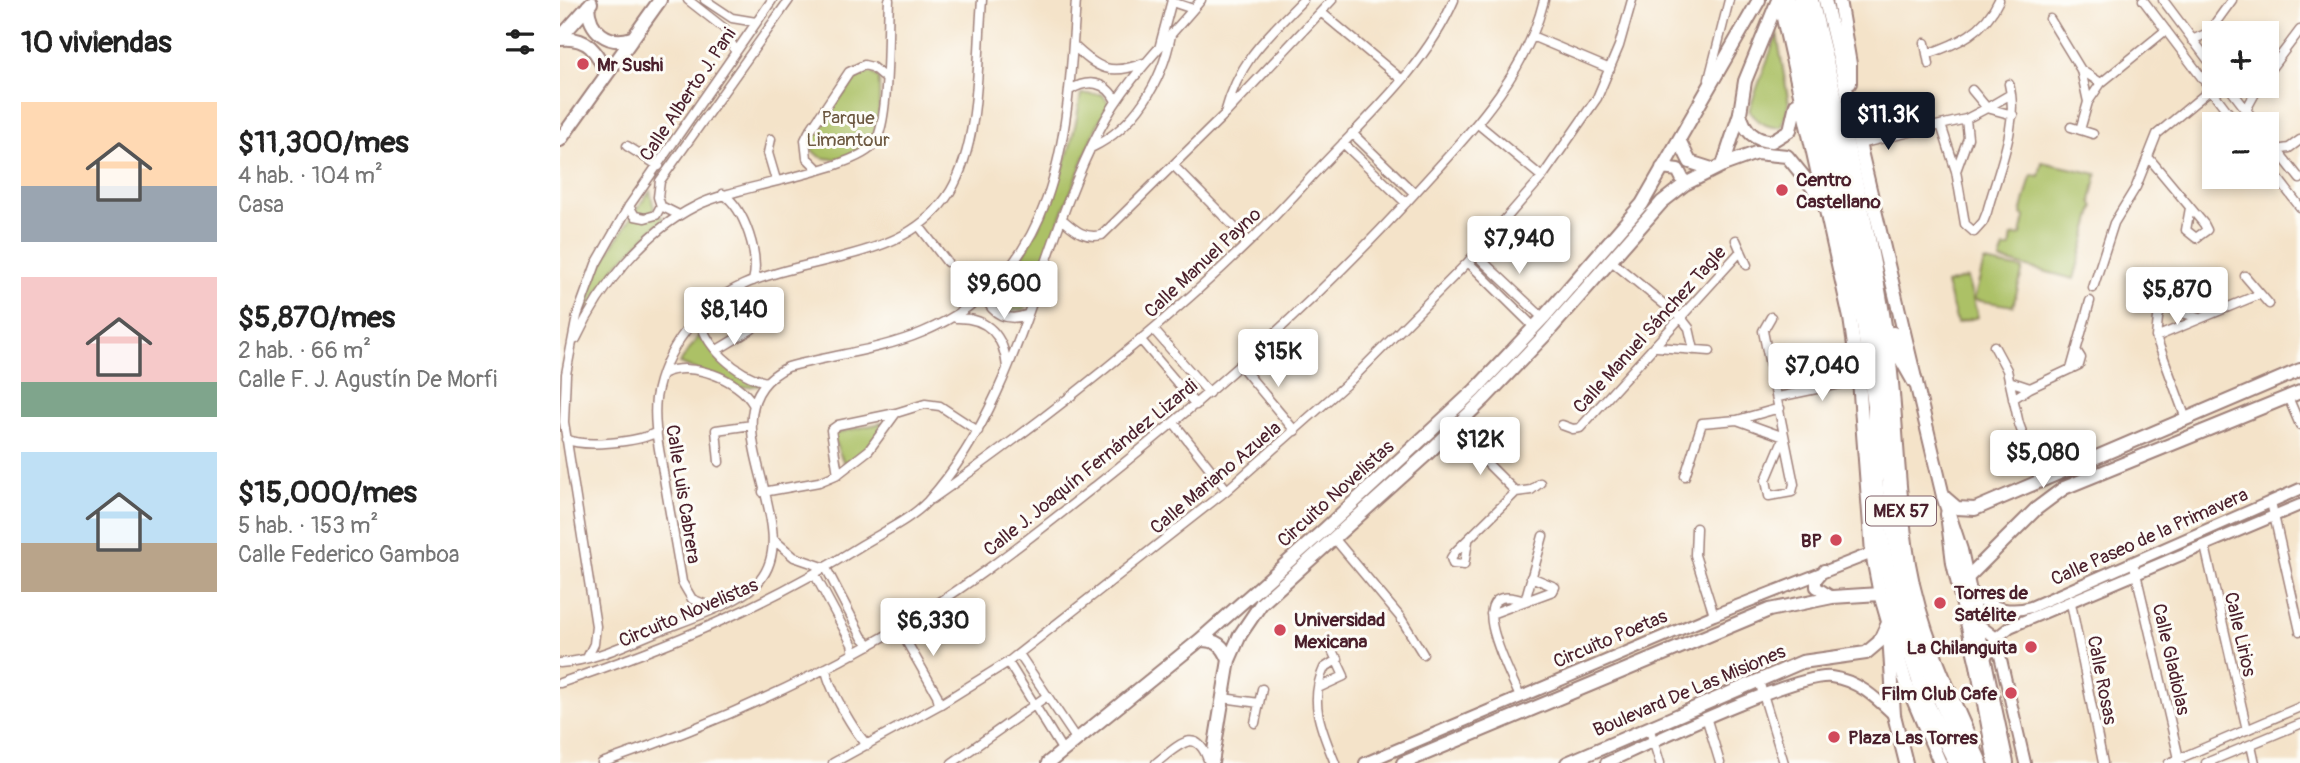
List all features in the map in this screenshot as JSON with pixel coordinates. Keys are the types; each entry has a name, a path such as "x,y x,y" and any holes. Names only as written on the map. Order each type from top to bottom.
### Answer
{"highway":[{"name":"MEX 57","path":"1811,0 1869,249 1894,391 1902,521 1908,565 1918,609 1941,678 1980,763"},
{"name":"MEX 57","path":"1786,2 1864,324 1875,406 1875,476 1880,532 1895,605 1926,702 1956,763"},
{"path":"1786,2 1877,327 1893,528 1910,614 1937,691 1968,763"},
{"path":"1869,249 1898,352 1915,382"},
{"path":"1948,514 1954,563 1978,665 1996,763"}],"main road":[{"path":"560,140 660,0"},
{"path":"1706,90 1759,0"},
{"path":"1825,0 1943,496 1972,597 2007,763"},
{"path":"1839,0 1850,64 1851,108"},
{"path":"1786,2 1784,23 1797,90 1850,318 1859,380 1872,552 1880,594 1913,702 1940,763"},
{"path":"1717,167 1740,113 1745,81 1786,2"},
{"path":"590,3 592,25 601,35 612,40 632,38"},
{"path":"560,38 590,3"},
{"path":"560,38 589,44 597,54 606,75"},
{"name":"Circuito Novelistas","path":"1048,763 1200,640 1475,390 1622,230 1642,204 1706,90"},
{"path":"1740,113 1746,129 1757,138 1766,141 1779,139 1794,123 1797,90"},
{"path":"1679,140 1683,154 1690,162 1717,167"},
{"path":"1211,763 1229,660 1246,625 1267,597 1452,429 1547,333 1651,213 1685,184 1717,167 1756,153 1787,156 1821,198"},
{"path":"1662,168 1678,170 1685,184"},
{"path":"1943,496 1957,508 1967,510 2300,370"},
{"path":"1967,578 2036,509 2064,488 2294,395"},
{"path":"2056,473 2058,482 2064,488"},
{"path":"2021,488 2031,494 2036,509"},
{"path":"1403,763 1769,610 1832,597 1880,594"},
{"path":"1220,622 1231,631 1246,625"},
{"path":"1888,623 1894,715 1906,763"},
{"name":"Boulevard De Las Misiones","path":"1567,763 1802,663 1866,653 1879,642 1888,623"},
{"path":"1200,640 1214,641 1221,645 1229,660"}],"street":[{"path":"688,0 725,29 735,51"},
{"path":"705,0 732,18 755,22"},
{"name":"Calle Alberto J. Pani","path":"587,658 594,643 596,626 566,439 564,396 570,351 586,286 629,206 772,0"},
{"name":"Calle Alberto J. Pani","path":"661,206 658,197 660,181 789,0"},
{"path":"570,351 585,320 609,284 632,257 680,215 723,194 852,160 875,145 882,120 889,0"},
{"name":"Calle Luis Cabrera","path":"714,608 692,598 682,582 657,432 656,400 664,373 679,341 699,314 727,293 753,281 876,248 919,226 942,202 964,159 971,136 982,0"},
{"path":"560,663 587,658 714,608 759,582 769,566 773,539 752,425 753,404 766,382 788,368 904,339 953,318 985,296 1011,266 1046,207 1061,154 1070,90 1076,0"},
{"name":"Circuito Novelistas","path":"560,683 705,630 815,575 927,502 978,431 1007,374 1062,219 1091,148 1116,101 1200,0"},
{"path":"1225,114 1234,83 1244,65 1303,0"},
{"path":"1062,219 1080,235 1090,238 1102,235 1225,114 1332,0"},
{"name":"Calle Manuel Payno","path":"927,502 993,456 1140,340 1249,242 1401,79 1437,32 1454,0"},
{"name":"Calle J. Joaquín Fernández Lizardi","path":"602,763 715,722 870,645 1008,555 1174,423 1310,302 1478,124 1510,79 1534,37 1544,0"},
{"name":"Calle Mariano Azuela","path":"833,763 939,705 1008,662 1227,490 1378,354 1468,262 1542,177 1579,127 1610,69 1632,0"},
{"name":"Circuito Novelistas","path":"1706,90 1729,0"},
{"path":"1927,54 1963,41 1975,32 1999,0"},
{"path":"2143,0 2202,78"},
{"path":"2163,0 2202,53"},
{"path":"2192,40 2208,33 2232,0"},
{"path":"1160,46 1172,1 1193,9"},
{"path":"1322,13 1401,79"},
{"path":"2050,19 2081,70 2088,102"},
{"path":"2080,130 2088,102 2101,83 2166,30"},
{"path":"2279,58 2300,30"},
{"path":"1091,148 1114,137 1132,118 1161,71 1172,34"},
{"path":"1534,37 1610,69"},
{"path":"1925,43 1929,64"},
{"path":"1073,45 1104,68 1125,70 1146,63"},
{"path":"818,169 807,158 805,140 849,72 856,67 872,67 885,78"},
{"path":"2081,70 2101,83"},
{"path":"1070,90 1082,84 1100,85 1111,92 1116,101"},
{"path":"1941,125 1956,171 1965,224 1974,232 1983,222 2013,115 2009,84"},
{"path":"1972,90 1980,103 1987,108 2013,115"},
{"path":"1859,144 1966,118 2011,94"},
{"path":"2093,288 2114,223 2136,187 2157,134 2202,96"},
{"path":"2217,98 2228,112"},
{"path":"2237,98 2246,110 2252,98"},
{"path":"1956,171 1968,138 1966,118"},
{"path":"1478,124 1542,177"},
{"path":"2071,127 2093,134"},
{"path":"1352,134 1414,193"},
{"path":"771,139 768,153 776,180"},
{"path":"2279,150 2289,148 2300,140"},
{"path":"1343,143 1406,203"},
{"path":"627,146 659,166"},
{"path":"2279,154 2300,179"},
{"path":"2149,158 2190,208 2207,230 2196,238 2190,236 2186,230 2190,208"},
{"path":"1174,166 1249,242"},
{"path":"2279,180 2300,207"},
{"path":"723,194 739,210 754,259 753,281"},
{"path":"629,206 635,216 645,218 656,215 661,206 680,215"},
{"path":"919,226 947,262"},
{"path":"1736,240 1747,265"},
{"name":"Calle Manuel Sánchez Tagle","path":"1562,425 1573,429 1580,428 1657,347 1741,251"},
{"path":"1475,254 1538,323"},
{"path":"1610,260 1682,319 1689,328 1694,350"},
{"path":"1468,262 1538,323"},
{"path":"2245,276 2269,304"},
{"path":"2166,294 2158,318 2156,337 2186,419"},
{"path":"2156,337 2260,294"},
{"path":"985,296 998,314 1009,318 1026,315"},
{"path":"2071,369 2090,301"},
{"path":"2163,307 2199,318"},
{"path":"699,314 702,328 717,351 740,370 766,382"},
{"path":"1771,317 1763,331 1794,484 1792,492 1769,496 1766,480 1784,437"},
{"path":"953,318 978,320 990,327 1003,345 1007,374"},
{"path":"717,351 752,329"},
{"path":"1153,329 1209,393"},
{"path":"1140,340 1196,405"},
{"path":"1994,346 2009,381 2024,440 2040,480"},
{"path":"1657,347 1710,351"},
{"path":"2013,399 2082,362 2076,350"},
{"path":"1240,365 1295,431"},
{"path":"664,373 687,368 733,383 743,389 753,404"},
{"path":"1778,397 1859,380"},
{"path":"2009,381 2030,388"},
{"path":"2294,395 2300,425"},
{"path":"838,474 831,430 838,425 933,404 978,431"},
{"path":"1685,476 1702,423 1737,420 1780,408"},
{"path":"763,492 819,482 838,474 875,444 896,414"},
{"path":"1737,420 1784,437"},
{"path":"1174,423 1227,490"},
{"path":"719,461 716,430 752,425"},
{"path":"1452,429 1519,492"},
{"path":"566,439 582,444 642,438 657,432"},
{"path":"1468,541 1464,565 1453,564 1451,558 1468,541 1519,492 1540,483"},
{"name":"Calle Paseo de la Primavera","path":"1972,597 2001,609 2022,610 2300,489"},
{"path":"2271,502 2300,631"},
{"name":"Calle Paseo de la Primavera","path":"1996,638 2010,628 2300,505"},
{"path":"1696,528 1695,555 1714,615"},
{"path":"1525,601 1543,536"},
{"path":"1334,538 1399,617 1423,654"},
{"path":"773,539 794,556 826,568 862,637 870,645"},
{"name":"Calle Lirios","path":"2205,546 2247,730"},
{"name":"Circuito Poetas","path":"1365,763 1714,615 1872,552"},
{"name":"Calle Gladiolas","path":"2134,563 2179,761"},
{"path":"1824,570 1816,580 1816,587 1832,597"},
{"path":"815,575 852,644 853,654"},
{"path":"1491,614 1553,591 1555,587 1531,577"},
{"path":"1520,697 1499,648 1491,614 1494,603 1500,597 1508,595 1525,601"},
{"name":"Calle Rosas","path":"2071,603 2103,763"},
{"path":"1978,624 1996,638 2025,763"},
{"path":"895,630 905,639 937,695 939,705"},
{"path":"1986,656 1996,638"},
{"path":"1318,688 1344,676 1331,648"},
{"path":"1018,654 1077,740"},
{"path":"1335,763 1316,712 1318,688 1324,668 1338,659"},
{"path":"1828,660 1830,677 1858,686 1894,715"},
{"path":"1008,662 1063,751"},
{"path":"826,668 829,680 859,736 868,745"},
{"name":"Boulevard De Las Misiones","path":"1606,763 1765,695 1805,680 1830,677"},
{"path":"1759,681 1784,763"},
{"path":"1550,684 1557,699"},
{"path":"1255,723 1262,689"},
{"path":"952,763 1047,696"},
{"path":"1223,698 1259,704"},
{"path":"2169,763 2300,707"},
{"path":"1707,720 1720,763"},
{"path":"2206,763 2300,724"},
{"path":"1649,727 1660,763"},
{"path":"1156,763 1179,744 1190,741 1199,743 1205,749 1211,763"},
{"path":"2251,744 2255,763"}],"green space":[{"path":"1777,34 1789,104 1782,127 1772,127 1763,124 1749,110"},
{"name":"Parque Limantour","path":"862,73 872,73 879,78 879,113 874,133 859,150 848,155 826,158 817,155 811,147 808,135"},
{"path":"1081,94 1102,94 1109,103 1097,126 1024,310 1003,312 992,300 1024,253 1050,203 1069,150"},
{"path":"2042,162 2097,174 2091,201 2094,207 2074,279 2000,260 2004,248 2010,248 2012,236 2021,235 2025,217 2021,214 2030,180 2032,175 2039,176"},
{"path":"650,191 655,212 664,218 616,266 580,320 601,267"},
{"path":"1984,262 2023,269 2013,306 1974,300"},
{"path":"1967,278 1978,317 1957,323 1946,284"},
{"path":"702,331 728,367 762,385 739,388 680,363"},
{"path":"882,423 884,428 861,456 844,463 831,434"}],"place":[{"name":"Mr Sushi","path":"583,64"},
{"name":"Centro Castellano","path":"1782,190"},
{"name":"BP","path":"1836,540"},
{"name":"Torres de Satélite","path":"1940,603"},
{"name":"Universidad Mexicana","path":"1280,630"},
{"name":"La Chilanguita","path":"2031,647"},
{"name":"Film Club Cafe","path":"2011,693"},
{"name":"Plaza Las Torres","path":"1834,737"}]}
